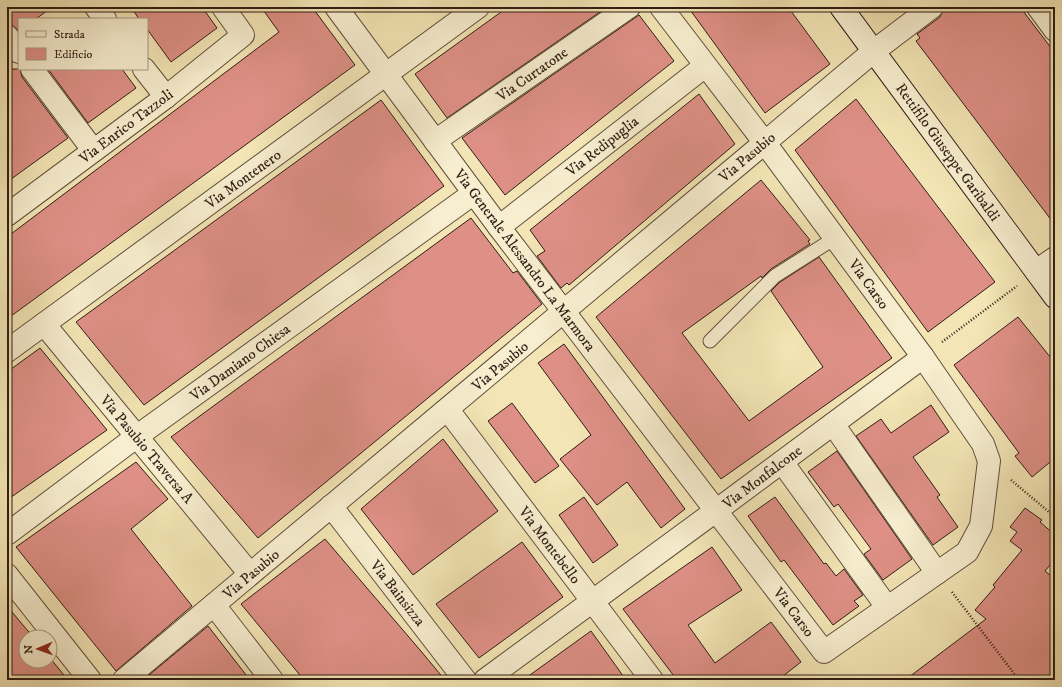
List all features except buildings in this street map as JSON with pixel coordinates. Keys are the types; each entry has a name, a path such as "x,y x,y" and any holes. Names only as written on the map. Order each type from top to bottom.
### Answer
{"street":[{"path":"96,7 105,18"},
{"name":"Via Enrico Tazzoli","path":"7,215 166,96 243,35 223,7"},
{"name":"Via Generale Alessandro La Marmora","path":"336,7 474,194 717,510"},
{"name":"Via Montenero","path":"7,350 478,7"},
{"name":"Via Curtatone","path":"435,141 629,7"},
{"name":"Via Carso","path":"661,7 765,143 922,357 983,444 989,461 981,526 967,552 824,652 717,510"},
{"name":"Rettifilo Giuseppe Garibaldi","path":"841,7 1055,297"},
{"name":"Via Pasubio","path":"124,680 448,410 874,51 932,7"},
{"path":"1038,7 1055,30"},
{"path":"7,36 18,51"},
{"name":"Via Redipuglia","path":"499,227 705,66"},
{"path":"33,70 93,150"},
{"path":"145,70 166,96"},
{"name":"Via Damiano Chiesa","path":"7,534 136,437 474,194"},
{"path":"1036,271 1055,258"},
{"name":"Via Pasubio Traversa A","path":"44,324 250,574"},
{"name":"Via Monfalcone","path":"485,680 782,462 922,357"},
{"name":"Via Montebello","path":"448,410 652,680"},
{"path":"833,424 937,573"},
{"path":"782,462 888,607"},
{"name":"Via Bainsizza","path":"331,506 465,680"},
{"path":"7,575 90,680"},
{"path":"214,605 272,680"}],"lane":[{"path":"710,341 775,276 835,238"}],"path":[{"path":"922,357 1036,271"},
{"path":"989,461 1055,517"},
{"path":"937,573 1020,680"}]}
